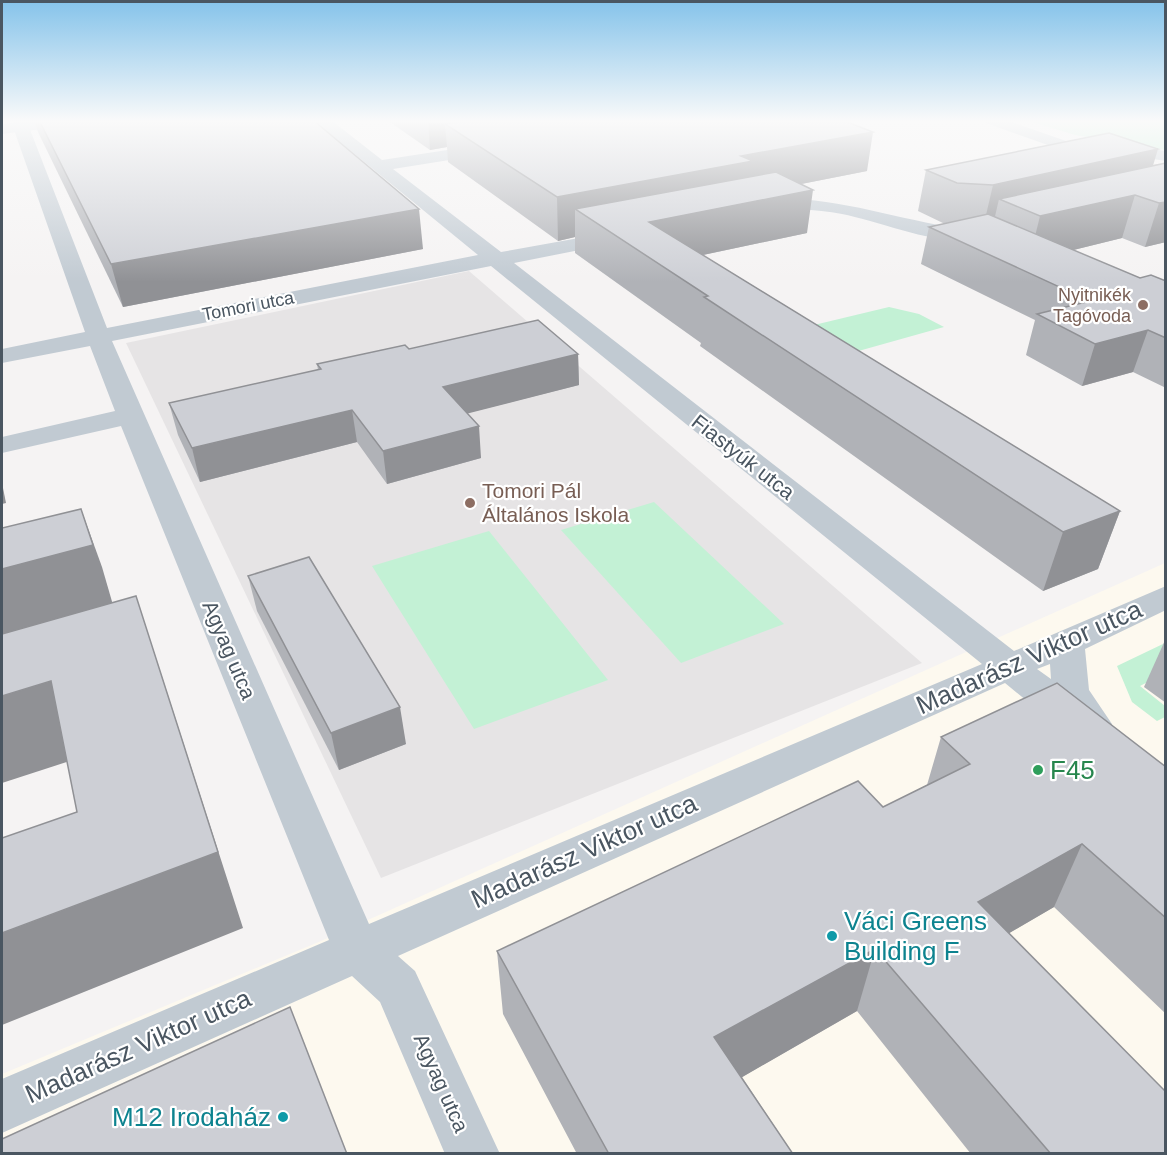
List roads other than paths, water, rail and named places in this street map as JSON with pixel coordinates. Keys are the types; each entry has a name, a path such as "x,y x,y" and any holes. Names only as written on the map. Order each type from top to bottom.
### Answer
{"street":[{"name":"Agyag utca","path":"30,174 357,950 398,987 472,1154"},
{"name":"Fiastyúk utca","path":"389,174 1110,746 1071,692 1067,643"},
{"path":"1144,174 1166,182"},
{"path":"1145,197 1166,192"},
{"path":"748,211 803,202 943,233 972,236 993,234"},
{"name":"Tomori utca","path":"2,356 468,263 538,253 632,234"},
{"path":"2,445 131,416"},
{"name":"Madarász Viktor utca","path":"2,1106 1067,643 1166,596"}],"place":[{"name":"Nyitnikék Tagóvoda","path":"1143,305"},
{"name":"Tomori Pál Általános Iskola","path":"470,503"},
{"name":"F45","path":"1038,770"},
{"name":"Váci Greens Building F","path":"832,936"},
{"name":"M12 Irodaház","path":"283,1117"}]}
